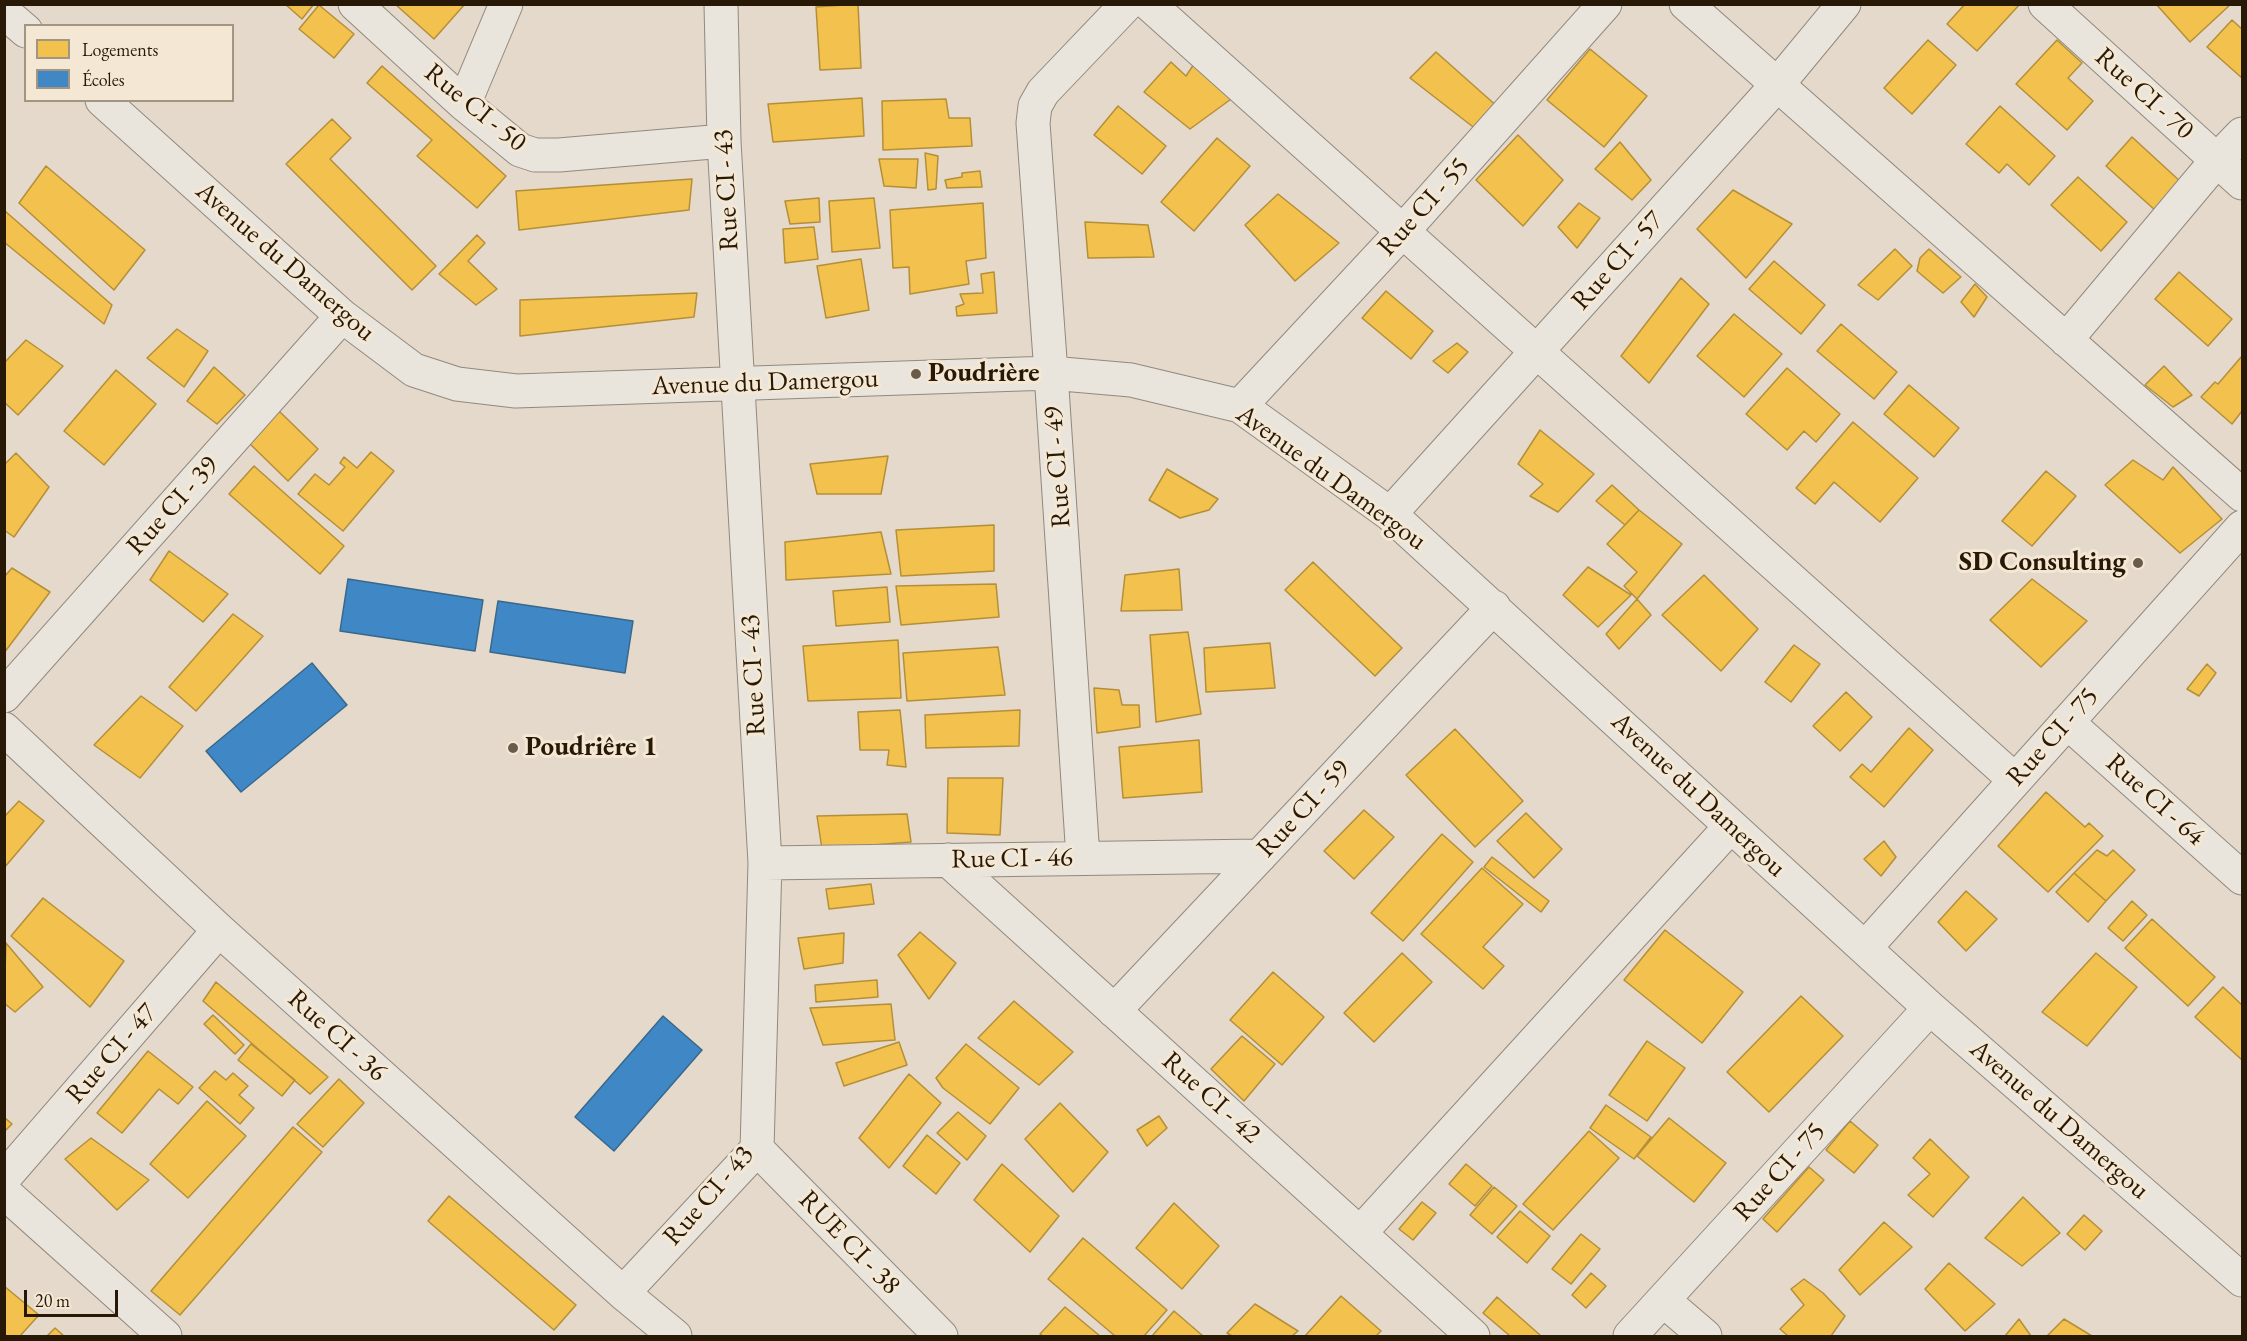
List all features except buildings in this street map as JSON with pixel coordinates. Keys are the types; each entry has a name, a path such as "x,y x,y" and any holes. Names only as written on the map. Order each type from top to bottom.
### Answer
{"street":[{"name":"Rue CI - 50","path":"355,4 464,104 520,150 535,155 559,155 724,141"},
{"path":"464,104 506,4"},
{"name":"Rue CI - 43","path":"623,1293 757,1149 765,863 724,141 721,4"},
{"name":"Rue CI - 49","path":"1083,858 1033,123 1035,106 1043,92 1127,4"},
{"path":"1149,4 2015,780"},
{"name":"Rue CI - 55","path":"1240,406 1402,232 1605,4"},
{"path":"1686,4 2242,495"},
{"name":"Rue CI - 57","path":"1390,514 1777,85 1844,4"},
{"name":"Rue CI - 70","path":"2045,4 2242,183"},
{"path":"4,12 24,29"},
{"name":"Avenue du Damergou","path":"104,102 342,316 414,370 457,384 516,391 1051,373 1131,380 1240,406 1390,514 1930,1008 2242,1280"},
{"path":"2066,340 2217,160 2242,134"},
{"name":"Rue CI - 39","path":"4,696 342,316"},
{"name":"Rue CI - 75","path":"1865,948 2242,527"},
{"name":"Rue CI - 59","path":"1114,1011 1494,607"},
{"name":"Rue CI - 64","path":"2067,722 2242,878"},
{"name":"Rue CI - 36","path":"4,729 219,930 623,1293 675,1336"},
{"path":"1360,1233 1731,826"},
{"name":"Rue CI - 46","path":"765,863 1260,856"},
{"name":"Rue CI - 42","path":"948,860 1473,1336"},
{"name":"Rue CI - 47","path":"4,1178 219,930"},
{"name":"Rue CI - 75","path":"1630,1336 1930,1008"},
{"name":"RUE CI - 38","path":"757,1149 941,1336"},
{"path":"4,1192 165,1336"},
{"path":"1663,1300 1705,1336"}],"place":[{"name":"Poudrière","path":"916,374"},
{"name":"SD Consulting","path":"2138,563"},
{"name":"Poudriêre 1","path":"513,748"}]}
